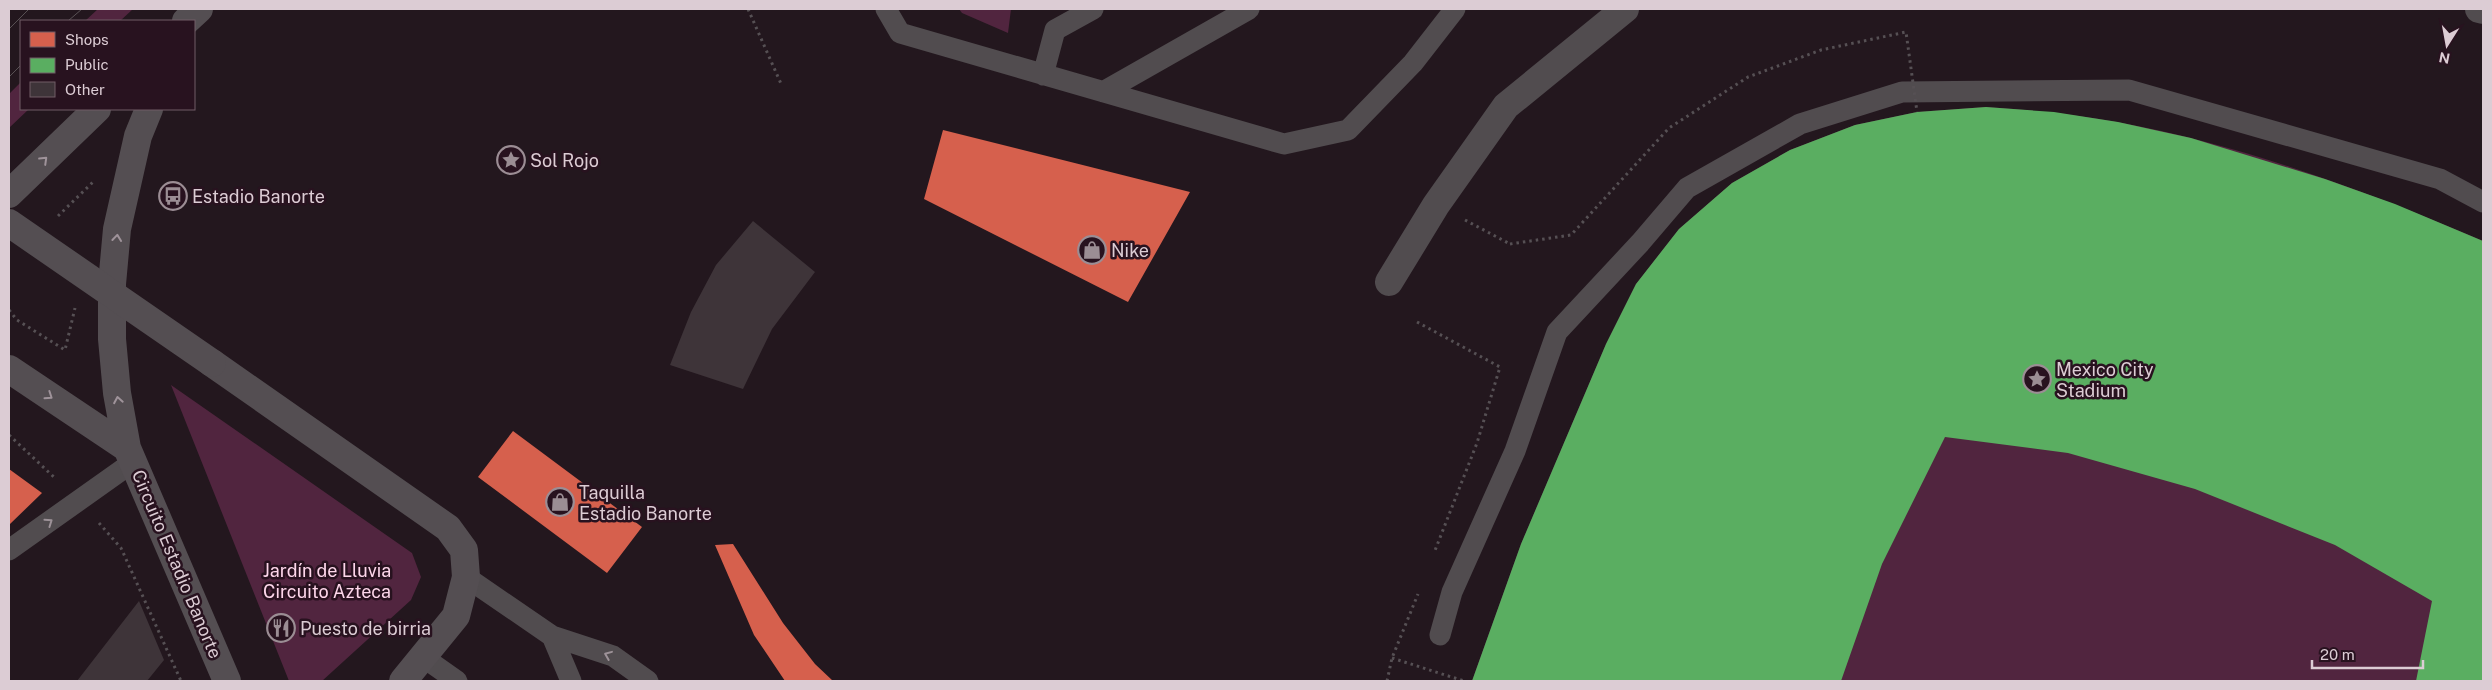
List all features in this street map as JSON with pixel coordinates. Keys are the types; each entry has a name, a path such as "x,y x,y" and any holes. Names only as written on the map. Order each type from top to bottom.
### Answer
{"main road":[{"path":"9,194 95,110"},
{"name":"Circuito Estadio Banorte","path":"149,110 138,136 117,229 112,284 112,339 117,394 130,455 227,681"},
{"path":"9,223 448,528 464,550 466,577 456,616 403,681"},
{"name":"Circuito Estadio Banorte","path":"9,369 130,455"}],"street":[{"path":"1389,282 1436,205 1506,106 1623,9"},
{"path":"2479,9 2483,10"}],"lane":[{"path":"886,9 900,33 1284,144 1348,130 1413,63 1454,9"},
{"path":"1042,75 1055,30 1093,9"},
{"path":"1103,92 1249,9"},
{"path":"1440,634 1452,592 1515,451 1557,332 1640,243 1686,188 1800,124 1902,92 2129,90 2440,179 2483,202"},
{"path":"9,550 79,500 130,455"},
{"path":"466,577 552,636 613,656 648,681"},
{"path":"552,636 571,681"},
{"path":"423,657 457,681"}],"path":[{"path":"748,9 782,86"},
{"path":"1462,219 1510,244 1571,235 1669,128 1748,76 1821,50 1906,32 1918,112"},
{"path":"9,310 17,320 65,350"},
{"path":"1417,322 1500,367 1477,443 1431,559"},
{"path":"9,435 79,500 121,548 181,681"},
{"path":"1387,681 1392,658 1421,586"},
{"path":"1392,658 1464,681"}],"green space":[{"path":"98,9 133,9 121,20 86,20"},
{"path":"959,9 1011,9 1008,33 962,13"},
{"path":"20,83 20,110 28,110 9,128 9,94"},
{"name":"Mexico City Stadium","path":"1986,107 2101,119 2211,143 2304,171 2349,187 2483,241 2483,681 1472,681 1521,544 1606,344 1636,284 1679,229 1732,183 1790,150 1855,125 1917,112"},
{"name":"Jardín de Lluvia Circuito Azteca","path":"171,385 412,553 421,577 411,600 322,681 289,681"}],"building: Shops":[{"name":"Nike","path":"943,130 1190,192 1128,302 924,199"},
{"name":"Taquilla Estadio Banorte","path":"513,431 642,527 607,573 478,477"},
{"path":"9,469 42,493 9,525"},
{"path":"733,544 783,623 815,664 833,681 785,681 754,635 715,545"}],"building: Public":[{"name":"Mexico City Stadium","path":"1986,107 2054,112 2118,122 2191,138 2325,179 2395,204 2483,241 2483,681 2416,681 2432,601 2335,545 2195,489 2068,453 1945,437 1882,564 1841,681 1472,681 1521,544 1606,344 1636,284 1679,229 1732,183 1790,150 1855,125 1917,112"}],"building: Other":[{"path":"753,221 815,272 772,329 743,389 670,365 691,312 716,265"},
{"path":"139,601 164,660 147,681 77,681"}],"tram line":[{"path":"9,29 29,9"},
{"path":"69,20 82,9"},
{"path":"9,77 20,66"}],"place":[{"name":"Sol Rojo","path":"511,160"},
{"name":"Estadio Banorte","path":"173,196"},
{"name":"Nike","path":"1092,250"},
{"name":"Mexico City Stadium","path":"2037,379"},
{"name":"Taquilla Estadio Banorte","path":"560,502"},
{"name":"Puesto de birria","path":"281,628"}]}
